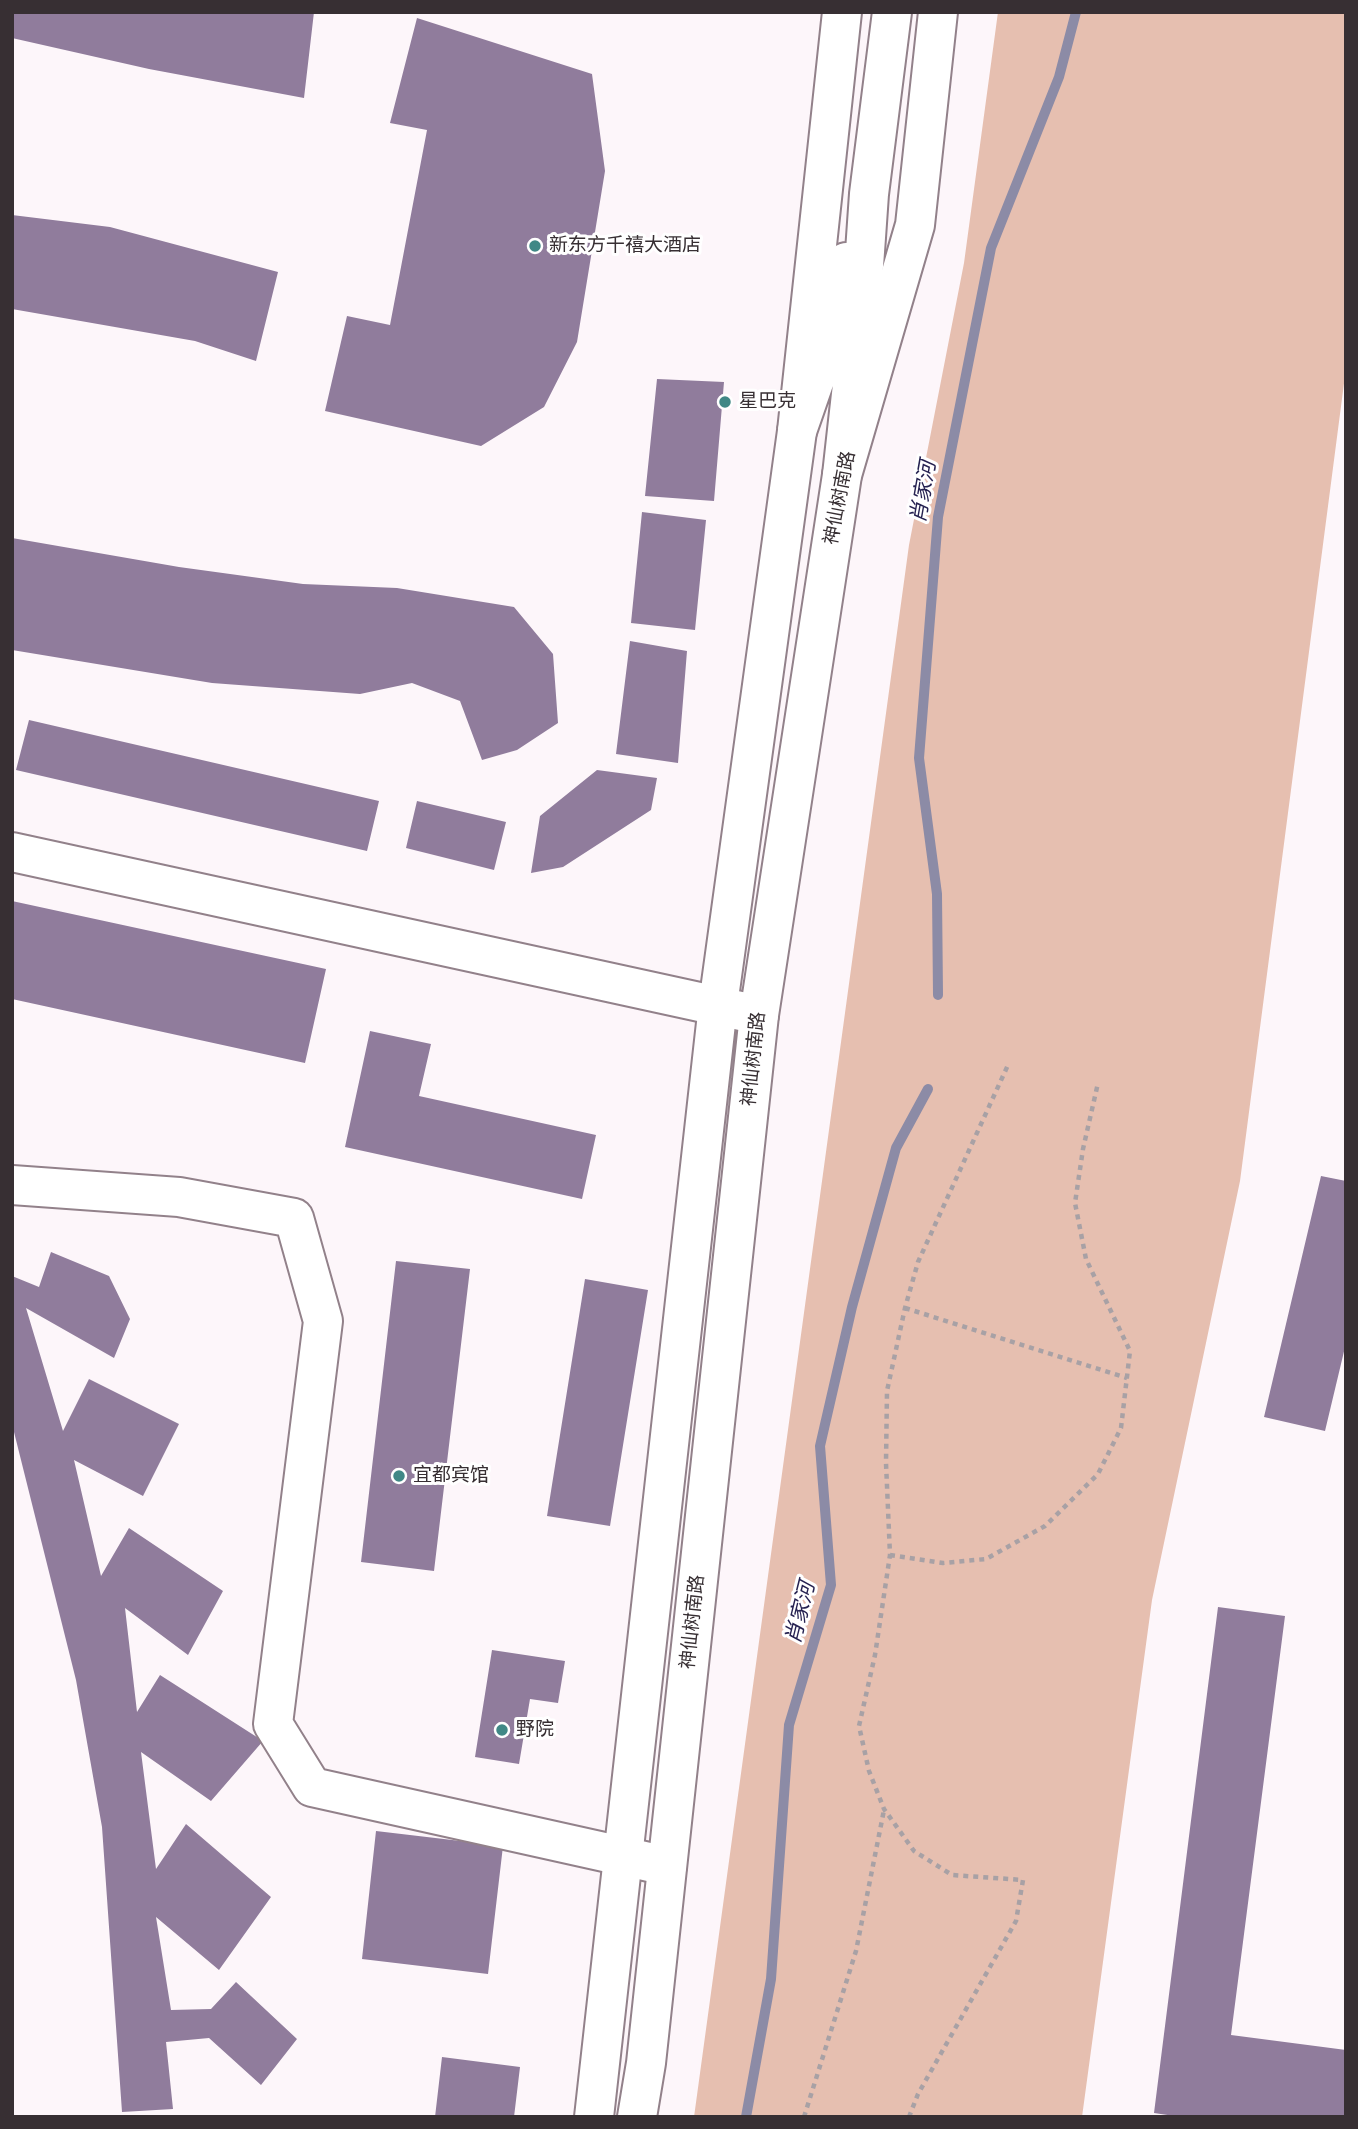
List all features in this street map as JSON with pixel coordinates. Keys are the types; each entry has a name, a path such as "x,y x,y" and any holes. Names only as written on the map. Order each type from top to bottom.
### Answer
{"main road":[{"path":"594,2117 718,1005 797,431 842,12"},
{"path":"842,475 862,295 869,194 891,12"},
{"name":"神仙树南路","path":"637,2117 646,2063 759,1015 842,475 915,225 938,12"},
{"path":"797,431 820,365 845,265 869,194"},
{"path":"12,852 759,1015"},
{"path":"12,1185 179,1197 293,1218 323,1321 273,1724 312,1787 667,1867"}],"path":[{"path":"909,2117 918,2094 1016,1921 1023,1880 952,1875 914,1851 884,1809 869,1772 859,1726 875,1655 890,1555 887,1391 905,1308 918,1262 1008,1065"},
{"path":"890,1555 943,1563 986,1559 1045,1526 1098,1474 1121,1428 1130,1351 1086,1259 1075,1203 1083,1149 1098,1083"},
{"path":"905,1308 1127,1378"},
{"path":"804,2117 856,1951 884,1809"}],"shaded area":[{"path":"998,12 1346,12 1346,368 1240,1181 1152,1600 1082,2117 694,2117 909,545 964,263"}],"building":[{"path":"12,12 314,12 304,98 149,69 12,38"},
{"path":"417,18 592,74 605,171 577,342 544,407 481,446 325,411 347,316 390,325 427,130 390,123"},
{"path":"12,215 110,227 278,272 256,361 195,341 12,309"},
{"path":"657,379 724,382 714,501 645,496"},
{"path":"642,512 706,520 695,630 631,623"},
{"path":"12,538 179,567 303,584 397,588 514,607 553,654 558,723 517,750 482,760 460,701 412,683 360,694 212,683 12,650"},
{"path":"630,641 687,651 678,763 616,754"},
{"path":"29,720 379,801 367,851 16,770"},
{"path":"597,770 657,778 651,810 563,867 531,873 540,816"},
{"path":"417,801 506,822 494,870 406,848"},
{"path":"12,901 326,969 305,1063 12,999"},
{"path":"370,1031 431,1044 419,1096 596,1135 582,1199 345,1147"},
{"path":"1321,1176 1346,1181 1346,1343 1325,1431 1264,1417"},
{"path":"51,1252 109,1276 130,1319 114,1358 26,1308 63,1431 89,1379 179,1424 143,1496 74,1460 101,1576 129,1528 223,1591 188,1655 125,1608 137,1712 160,1675 263,1741 211,1801 141,1752 156,1869 186,1824 271,1897 219,1970 156,1917 171,2010 211,2009 236,1982 297,2039 261,2085 209,2038 166,2042 173,2109 122,2112 102,1827 76,1680 12,1424 12,1276 39,1287"},
{"path":"396,1261 470,1269 434,1571 361,1562"},
{"path":"585,1279 648,1290 610,1526 547,1516"},
{"path":"1218,1607 1285,1616 1231,2035 1346,2050 1346,2117 1181,2117 1154,2113"},
{"name":"野院","path":"492,1650 565,1661 558,1703 530,1699 519,1764 475,1757"},
{"path":"376,1831 503,1846 488,1974 362,1959"},
{"path":"442,2057 520,2067 514,2117 435,2117"}],"waterway":[{"name":"肖家河","path":"938,995 937,894 919,758 938,517 991,248 1059,77 1076,12"},
{"name":"肖家河","path":"746,2117 771,1979 789,1725 831,1585 820,1446 852,1307 896,1148 928,1089"}],"place":[{"name":"新东方千禧大酒店","path":"535,246"},
{"name":"星巴克","path":"725,402"},
{"name":"宜都宾馆","path":"399,1476"},
{"name":"野院","path":"502,1730"}]}
